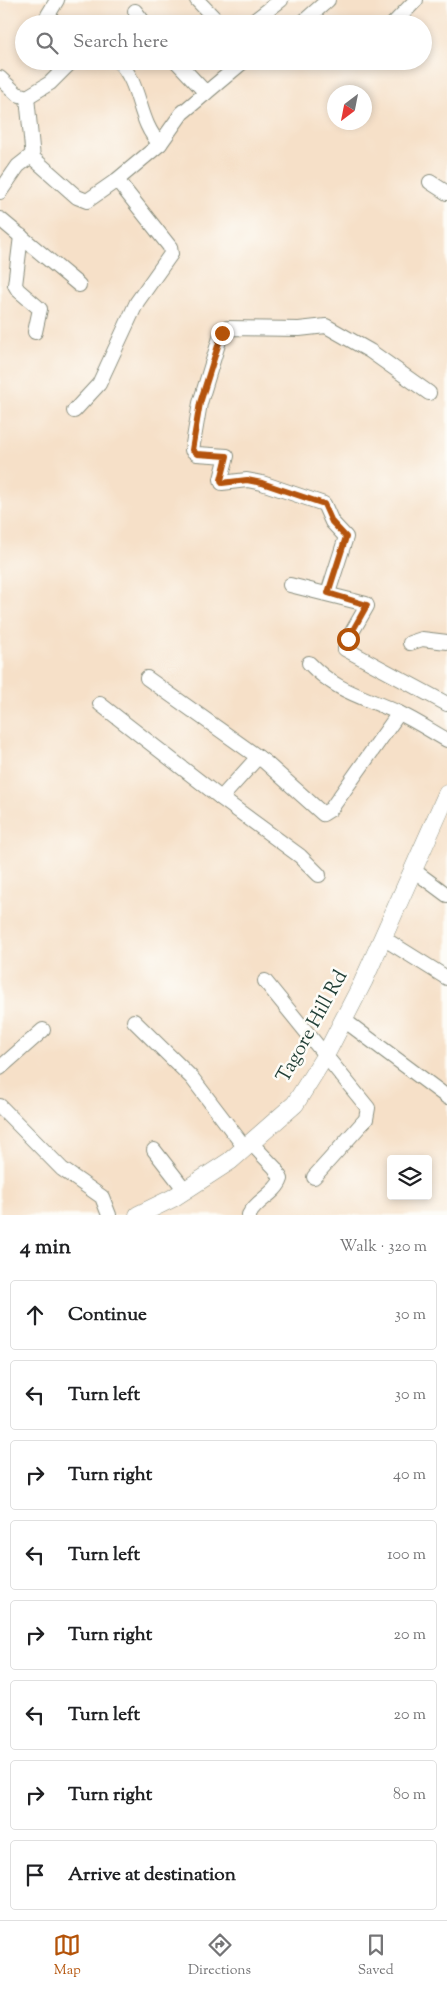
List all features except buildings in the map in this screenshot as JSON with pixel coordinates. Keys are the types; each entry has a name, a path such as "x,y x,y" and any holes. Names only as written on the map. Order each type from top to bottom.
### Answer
{"main road":[{"name":"Tagore Hill Rd","path":"138,1215 186,1190 249,1147 295,1104 325,1056 344,1020 447,794"}],"street":[{"path":"49,15 57,0"},
{"path":"197,0 211,15"},
{"path":"262,15 281,0"},
{"path":"311,15 328,0"},
{"path":"402,15 416,0"},
{"path":"135,10 139,15"},
{"path":"0,78 17,94 28,97 50,83 63,70"},
{"path":"125,70 130,77 146,127 160,144"},
{"path":"184,70 206,93"},
{"path":"28,97 32,155 39,165 84,201 90,200 117,180 160,144 182,113 233,70"},
{"path":"0,192 18,166 32,155"},
{"path":"74,411 99,384 134,308 172,254 170,247 117,180"},
{"path":"430,182 447,192"},
{"path":"0,219 79,285"},
{"path":"21,236 15,285 18,290 40,309 35,332"},
{"path":"328,593 346,537 332,522 324,504 262,483 247,480 222,483 221,480 227,456 197,454 192,450 200,403 223,330 236,328 299,330 326,326 370,351 429,393"},
{"path":"290,585 328,593 367,605 348,639 345,650 447,704"},
{"path":"410,644 422,639 447,642"},
{"path":"309,663 336,687 399,713 447,740"},
{"path":"146,678 258,757 317,811 326,814 366,762 399,713"},
{"path":"100,704 221,798 300,856 319,875"},
{"path":"221,798 258,757"},
{"path":"412,869 447,895"},
{"path":"383,938 447,978"},
{"path":"265,981 325,1056 365,1102 369,1112 363,1122 314,1177"},
{"path":"344,1020 447,1097"},
{"path":"134,1021 192,1078 249,1147 275,1168 281,1179 276,1187 255,1205 249,1215"},
{"path":"0,1068 43,1030"},
{"path":"0,1106 58,1164 96,1192 106,1205 109,1215"},
{"path":"154,1150 186,1190"}],"route":[{"path":"222,333 200,403 191,448 197,454 227,456 221,480 222,483 247,480 262,483 319,501 326,506 330,520 346,536 346,542 328,593 367,605 348,639"}]}
